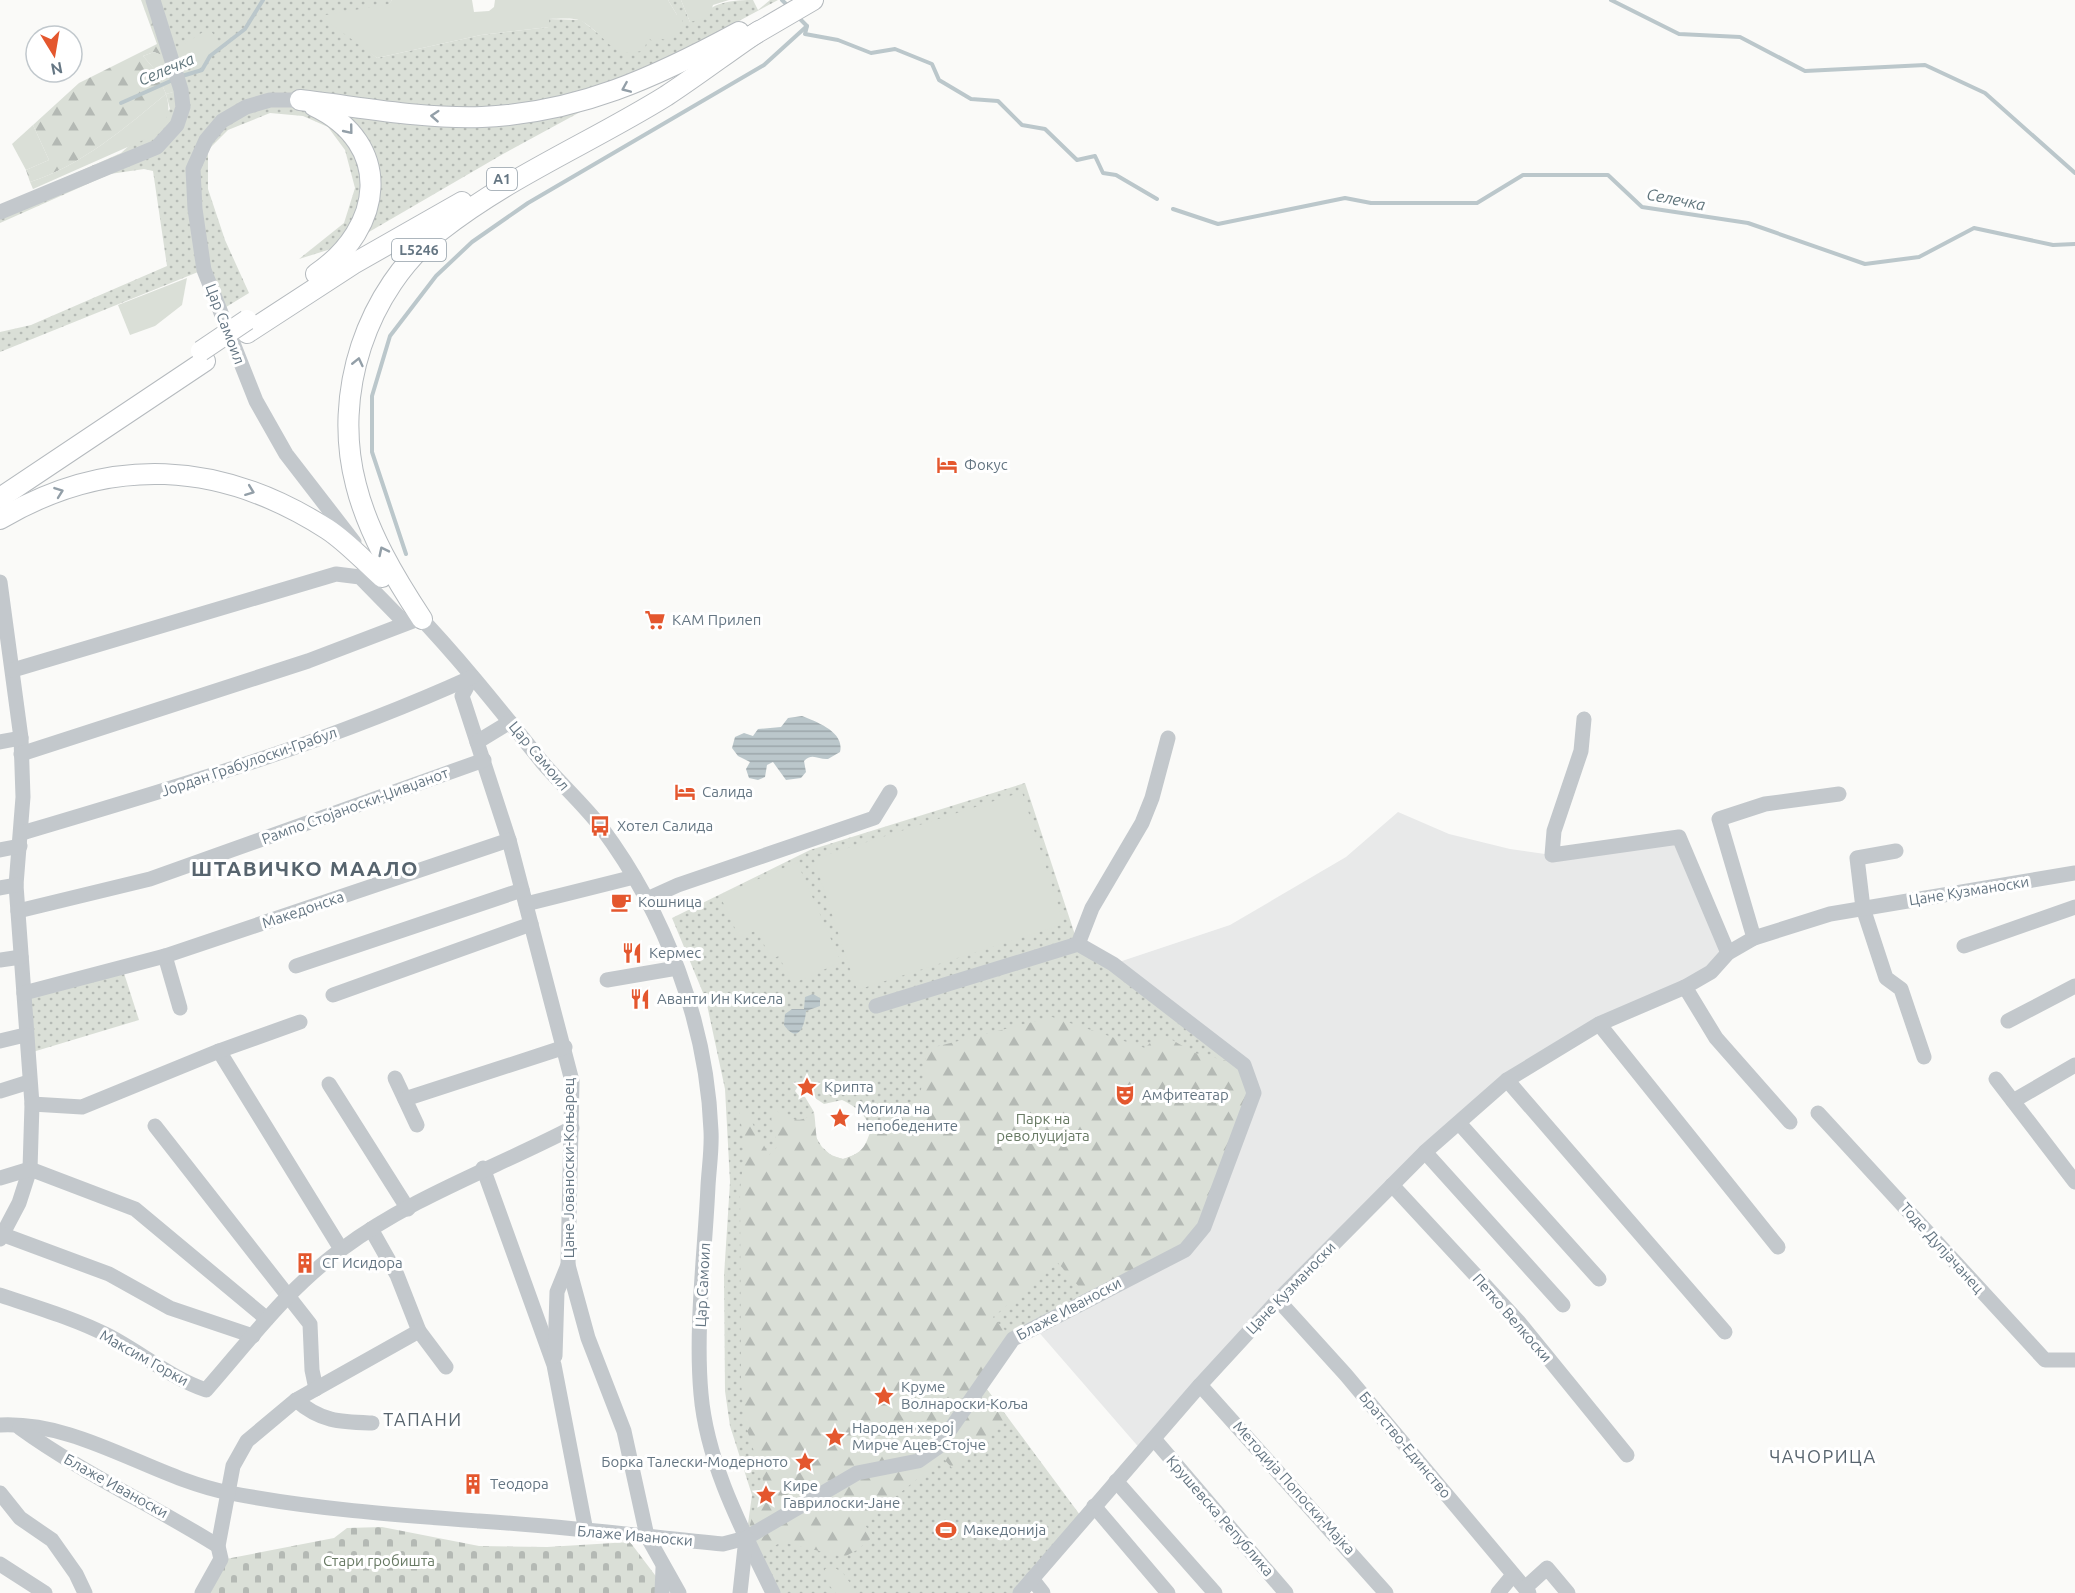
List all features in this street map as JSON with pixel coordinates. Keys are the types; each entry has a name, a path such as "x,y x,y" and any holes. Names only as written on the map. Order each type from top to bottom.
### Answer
{"main road":[{"name":"L5246","path":"413,621 401,586 370,525 356,486 350,457 351,393 363,341 385,293 415,254 476,204 666,96 795,0"},
{"name":"A1","path":"4,506 203,356 247,326 756,28 813,0"},
{"name":"L5246","path":"300,100 435,116 481,117 527,113 617,92 756,28"},
{"name":"L5246","path":"247,326 333,263 364,222 370,202 370,174 364,152 348,127 334,116 300,100"},
{"name":"L5246","path":"4,506 118,476 151,473 226,482 268,498 329,530 382,577"}],"street":[{"path":"0,212 157,147 177,125 183,106 181,90 153,0"},
{"name":"Цар Самоил","path":"300,100 270,100 246,107 222,121 206,140 193,175 204,270 256,401 286,454 382,577"},
{"path":"13,670 336,574 360,577 413,621 308,661 21,754"},
{"name":"L5246","path":"382,577 413,621"},
{"path":"0,582 21,738 21,840 16,885 25,1035 32,1104 30,1169 2,1237 109,1274 170,1308 253,1336"},
{"name":"Цар Самоил","path":"413,621 472,677 600,826 647,899 677,968 691,1009 708,1090 712,1134 700,1346 701,1395 715,1462 746,1538 773,1593"},
{"name":"Цане Јованоски-Коњарец","path":"472,677 462,696 509,840 565,1047 572,1081 568,1265 588,1338 624,1431 647,1536 679,1593"},
{"name":"Јордан Грабулоски-Грабул","path":"0,850 21,840 225,773 405,708 472,677"},
{"path":"1584,719 1581,751 1554,831 1552,855 1679,837 1728,952"},
{"path":"477,742 510,722"},
{"path":"0,742 21,738"},
{"path":"876,1006 1078,944 1092,908 1142,823 1152,798 1168,738"},
{"name":"Рампо Стојаноски-Џивџанот","path":"18,911 150,879 484,760"},
{"path":"647,899 678,885 874,818 890,792"},
{"path":"1754,938 1719,819 1765,804 1839,794"},
{"name":"Македонска","path":"24,993 165,956 509,840"},
{"path":"1896,851 1857,858 1863,908 1886,978 1901,989 1924,1058"},
{"name":"Цане Кузманоски","path":"1020,1593 1200,1385 1278,1300 1425,1152 1507,1080 1599,1024 1685,987 1711,972 1728,952 1754,938 1830,914 2027,883 2075,873"},
{"path":"296,966 524,897 634,877"},
{"path":"0,888 16,885"},
{"path":"1964,946 2075,907"},
{"path":"333,995 531,924"},
{"name":"Блаже Иваноски","path":"8,1425 80,1439 185,1481 229,1493 429,1519 479,1521 723,1544 746,1538 857,1473 918,1461 938,1447 1012,1339 1185,1250 1204,1227 1254,1093 1251,1079 1244,1065 1113,964 1078,944"},
{"path":"165,956 180,1008"},
{"path":"0,960 21,957"},
{"path":"607,980 677,968"},
{"path":"2008,1021 2075,986"},
{"path":"1685,987 1716,1038 1790,1122"},
{"path":"32,1104 82,1107 219,1051 300,1022"},
{"path":"1599,1024 1778,1247"},
{"path":"0,1041 25,1035"},
{"path":"405,1099 565,1047"},
{"path":"219,1051 340,1250"},
{"path":"2013,1101 2075,1065"},
{"path":"395,1078 417,1125"},
{"path":"1996,1079 2075,1182"},
{"path":"1507,1080 1725,1332"},
{"path":"0,1091 29,1082"},
{"path":"329,1084 408,1209"},
{"name":"Тоде Дупјачанец","path":"1818,1113 2045,1360 2075,1360"},
{"path":"1459,1123 1599,1279"},
{"path":"155,1126 310,1324 312,1370 316,1389"},
{"name":"Максим Горки","path":"0,1295 106,1335 160,1365 184,1383 206,1390 286,1296 340,1250 371,1229 483,1168 572,1128"},
{"path":"1425,1152 1563,1305"},
{"path":"483,1168 554,1365 586,1531"},
{"path":"0,1178 30,1169 135,1209 267,1319"},
{"name":"Петко Велкоски","path":"1392,1185 1518,1321 1627,1455"},
{"path":"371,1229 397,1275 419,1331 446,1367"},
{"path":"554,1365 557,1292 568,1265"},
{"name":"Братство-Единство","path":"1278,1300 1346,1375 1527,1591"},
{"path":"202,1593 221,1559 218,1546 233,1466 247,1441 296,1400 419,1331"},
{"name":"Методија Попоски-Мајка","path":"1200,1385 1270,1460 1386,1593"},
{"path":"296,1400 311,1413 337,1422 372,1423"},
{"name":"Блаже Иваноски","path":"8,1425 218,1546"},
{"name":"Крушевска Република","path":"1154,1438 1286,1593"},
{"path":"1116,1481 1215,1593"},
{"path":"0,1493 20,1518 52,1540 76,1574 85,1593"},
{"path":"1094,1506 1168,1593"},
{"path":"740,1593 746,1538"},
{"path":"0,1564 45,1593"},
{"path":"662,1593 663,1568"},
{"path":"1527,1591 1547,1568 1568,1593"},
{"path":"1498,1593 1514,1575"},
{"path":"1032,1579 1043,1593"}],"shaded area":[{"path":"802,716 834,733 840,745 840,752 828,759 807,758 804,761 806,772 801,778 786,780 773,762 767,765 765,777 758,780 749,778 746,769 750,762 738,756 732,748 735,737 744,733 753,736 758,729 781,727 788,718"},
{"path":"1398,812 1449,834 1510,849 1552,855 1679,837 1728,953 1711,972 1599,1024 1459,1123 1142,1451 1036,1329 1113,964 1230,925 1346,857"},
{"path":"813,994 820,998 820,1006 806,1011 803,1027 794,1034 784,1025 785,1014 792,1009 804,1009 805,997"}],"green space":[{"path":"141,0 153,0 171,59 154,52 143,56 156,71 166,94 85,156 30,182 26,170 49,160 33,125 78,84 84,84 84,80 157,44"},
{"path":"153,0 392,0 363,46 377,58 481,35 549,27 549,19 581,20 605,39 648,37 677,15 668,0 681,0 690,22 713,7 726,2 753,0 758,10 770,0 778,0 635,77 617,92 503,154 350,243 299,259 344,223 355,188 345,150 328,127 303,116 270,113 228,130 208,150 208,189 225,240 249,293 218,312 203,270 0,352 0,332 31,325 167,266 153,171 144,169 110,174 0,223 0,206 121,153 170,109 166,94 180,90"},
{"path":"392,0 472,0 474,12 489,11 494,7 495,0 668,0 677,15 682,15 683,30 666,40 657,38 653,41 648,38 644,50 633,53 617,50 580,20 549,19 549,27 481,35 377,58 320,16 389,4"},
{"path":"681,0 729,0 713,5 709,17 690,22"},
{"path":"209,28 222,47 210,56 187,66 172,59 181,90 166,94 156,71 143,56 154,52 171,58 183,45"},
{"path":"166,94 168,115 157,134 33,189 30,182 85,156"},
{"path":"33,125 49,160 26,170 12,144"},
{"path":"187,278 182,305 155,326 130,335 118,305"},
{"name":"Парк на револуцијата","path":"1025,783 1078,944 1244,1065 1204,1227 1013,1339 983,1384 1083,1519 1020,1593 773,1593 746,1538 752,1495 730,1426 725,1391 724,1276 730,1182 725,1089 706,1000 672,918 810,850","holes":["800,1083 807,1084 809,1094 824,1104 842,1100 862,1114 868,1122 870,1131 865,1147 856,1154 843,1159 832,1156 822,1147 814,1134 814,1112 805,1097 799,1096 795,1091"]},
{"path":"1022,792 1064,924 857,990 814,859"},
{"path":"797,862 841,962 792,984 779,956 771,959 757,930 739,937 720,896"},
{"path":"122,967 139,1020 26,1054 24,993"},
{"path":"1052,1017 1145,1048 1160,1033 1195,1053 1244,1065 1251,1079 1217,1188 1185,1250 1089,1298 1058,1263 993,1317 1013,1339 983,1384 1008,1418 952,1468 943,1458 863,1523 874,1536 857,1550 844,1557 782,1542 755,1556 746,1538 763,1480 744,1420 741,1381 740,1190 745,1148 739,1111 745,1109 769,1155 778,1146 771,1122 773,1108 799,1120 814,1112 816,1136 821,1147 826,1152 843,1159 863,1147 873,1128 882,1120 918,1110 927,1049"},
{"name":"Стари гробишта","path":"382,1527 479,1546 547,1547 630,1542 661,1583 662,1593 208,1593 226,1559 334,1538 347,1528"},
{"path":"832,1566 843,1573 857,1593 836,1593 827,1583 825,1569"}],"waterway":[{"name":"Селечка","path":"182,76 202,70 210,56 245,29 263,0"},
{"name":"Селечка","path":"782,0 790,8"},
{"path":"1611,0 1679,34 1740,37 1805,71 1925,65 1985,93 2075,173"},
{"name":"Селечка","path":"797,16 807,26 805,34 838,40 871,53 895,49 932,64 939,80 971,99 998,101 1022,125 1045,129 1077,160 1095,156 1103,173 1116,175 1157,199"},
{"path":"406,554 372,452 372,396 390,336 436,276 472,242 528,203 764,65 807,26"},
{"name":"Селечка","path":"121,103 175,79"},
{"name":"Селечка","path":"1173,209 1218,224 1345,198 1371,203 1477,203 1523,175 1608,175 1642,207 1748,223 1865,264 1919,257 1974,228 2053,245 2075,244"}],"place":[{"name":"Фокус","path":"947,465"},
{"name":"КАМ Прилеп","path":"655,620"},
{"name":"Салида","path":"685,792"},
{"name":"Хотел Салида","path":"600,826"},
{"name":"Кошница","path":"621,902"},
{"name":"Кермес","path":"632,953"},
{"name":"Аванти Ин Кисела","path":"640,999"},
{"name":"Крипта","path":"807,1087"},
{"name":"Амфитеатар","path":"1125,1095"},
{"name":"Могила на непобедените","path":"840,1118"},
{"name":"СГ Исидора","path":"305,1263"},
{"name":"Круме Волнароски-Коља","path":"884,1396"},
{"name":"Народен херој Мирче Ацев-Стојче","path":"835,1437"},
{"name":"Борка Талески-Модерното","path":"805,1462"},
{"name":"Теодора","path":"473,1484"},
{"name":"Кире Гаврилоски-Јане","path":"766,1495"},
{"name":"Македонија","path":"946,1530"}],"district":[{"name":"ШТАВИЧКО МААЛО","path":"305,869"},
{"name":"ТАПАНИ","path":"423,1420"},
{"name":"ЧАЧОРИЦА","path":"1823,1457"}]}
